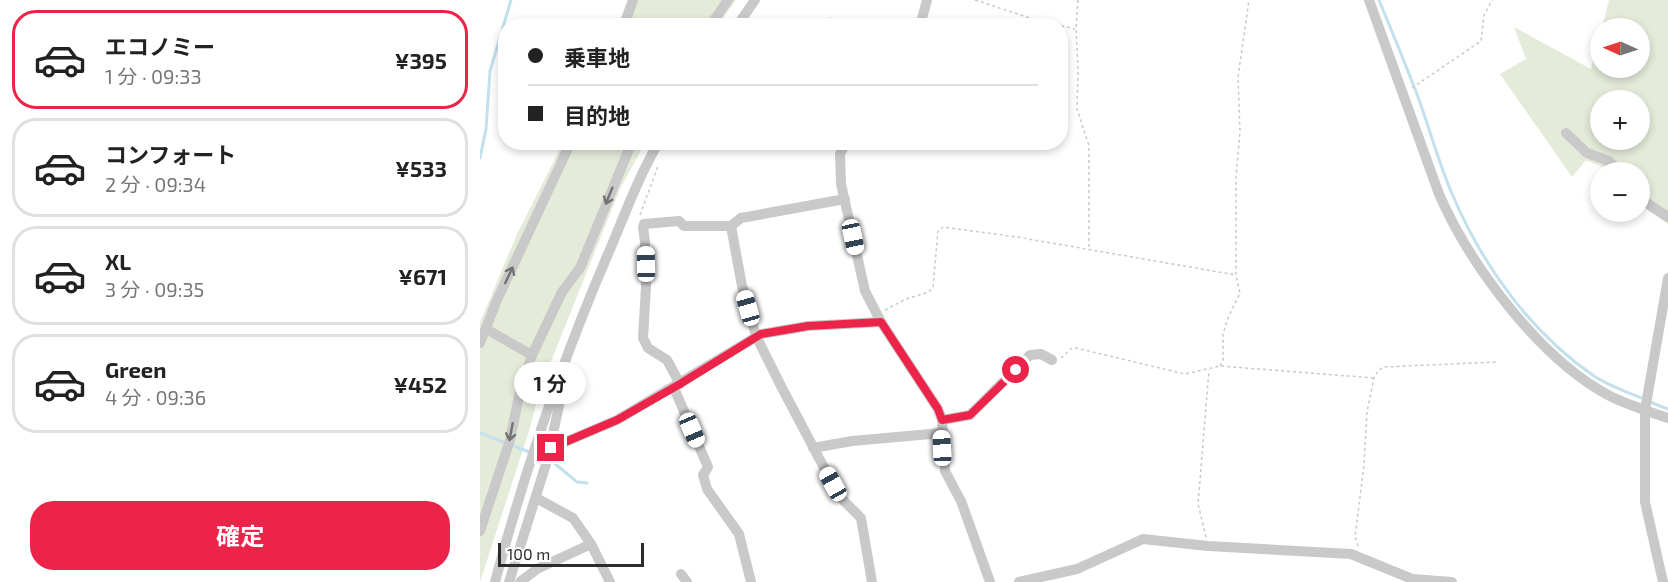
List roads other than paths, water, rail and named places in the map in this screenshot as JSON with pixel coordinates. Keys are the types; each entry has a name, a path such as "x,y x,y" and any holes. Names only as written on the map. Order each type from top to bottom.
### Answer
{"street":[{"path":"627,18 633,0"},
{"path":"716,18 728,0"},
{"path":"743,18 755,0"},
{"path":"922,18 927,0"},
{"path":"1369,0 1439,194 1449,217 1490,284 1560,361 1608,394 1668,418"},
{"path":"1566,133 1587,153 1610,162"},
{"path":"480,343 567,150"},
{"path":"480,531 510,440 520,390 532,355 562,292 580,268 629,150"},
{"path":"495,582 517,502 561,370 610,249 655,150"},
{"path":"842,150 840,154 841,184 865,291 879,318 938,409 942,420 945,471 961,501 990,582"},
{"path":"751,582 739,534 707,489 703,474 708,466 666,360 648,348 643,338 646,287 643,227 644,224 679,221 684,226 731,226 741,218 845,199"},
{"path":"1650,205 1668,218"},
{"path":"731,226 742,286 756,336 839,496 861,518 872,582"},
{"path":"1663,582 1645,502 1645,410 1668,278"},
{"path":"517,502 536,476 551,448 617,420 677,386 756,336 780,329 879,318"},
{"path":"486,328 532,355"},
{"path":"942,420 970,415 1030,355 1041,354 1052,360"},
{"path":"509,582 551,448 562,390 561,370"},
{"path":"813,448 852,441 942,433"},
{"path":"536,498 573,518 591,544 610,582"},
{"path":"1019,582 1077,569 1143,539 1208,546 1341,553 1360,556 1410,581 1452,582"},
{"path":"520,582 537,569 591,544"}],"waterway":[{"path":"506,18 511,0"},
{"path":"1379,0 1418,97 1453,196 1479,248 1494,272 1530,319 1571,359 1600,380 1644,399"},
{"path":"480,158 486,129 490,71 498,44"},
{"path":"1650,402 1668,409"},
{"path":"480,433 506,443"},
{"path":"512,445 553,462 577,482 587,483"}]}
